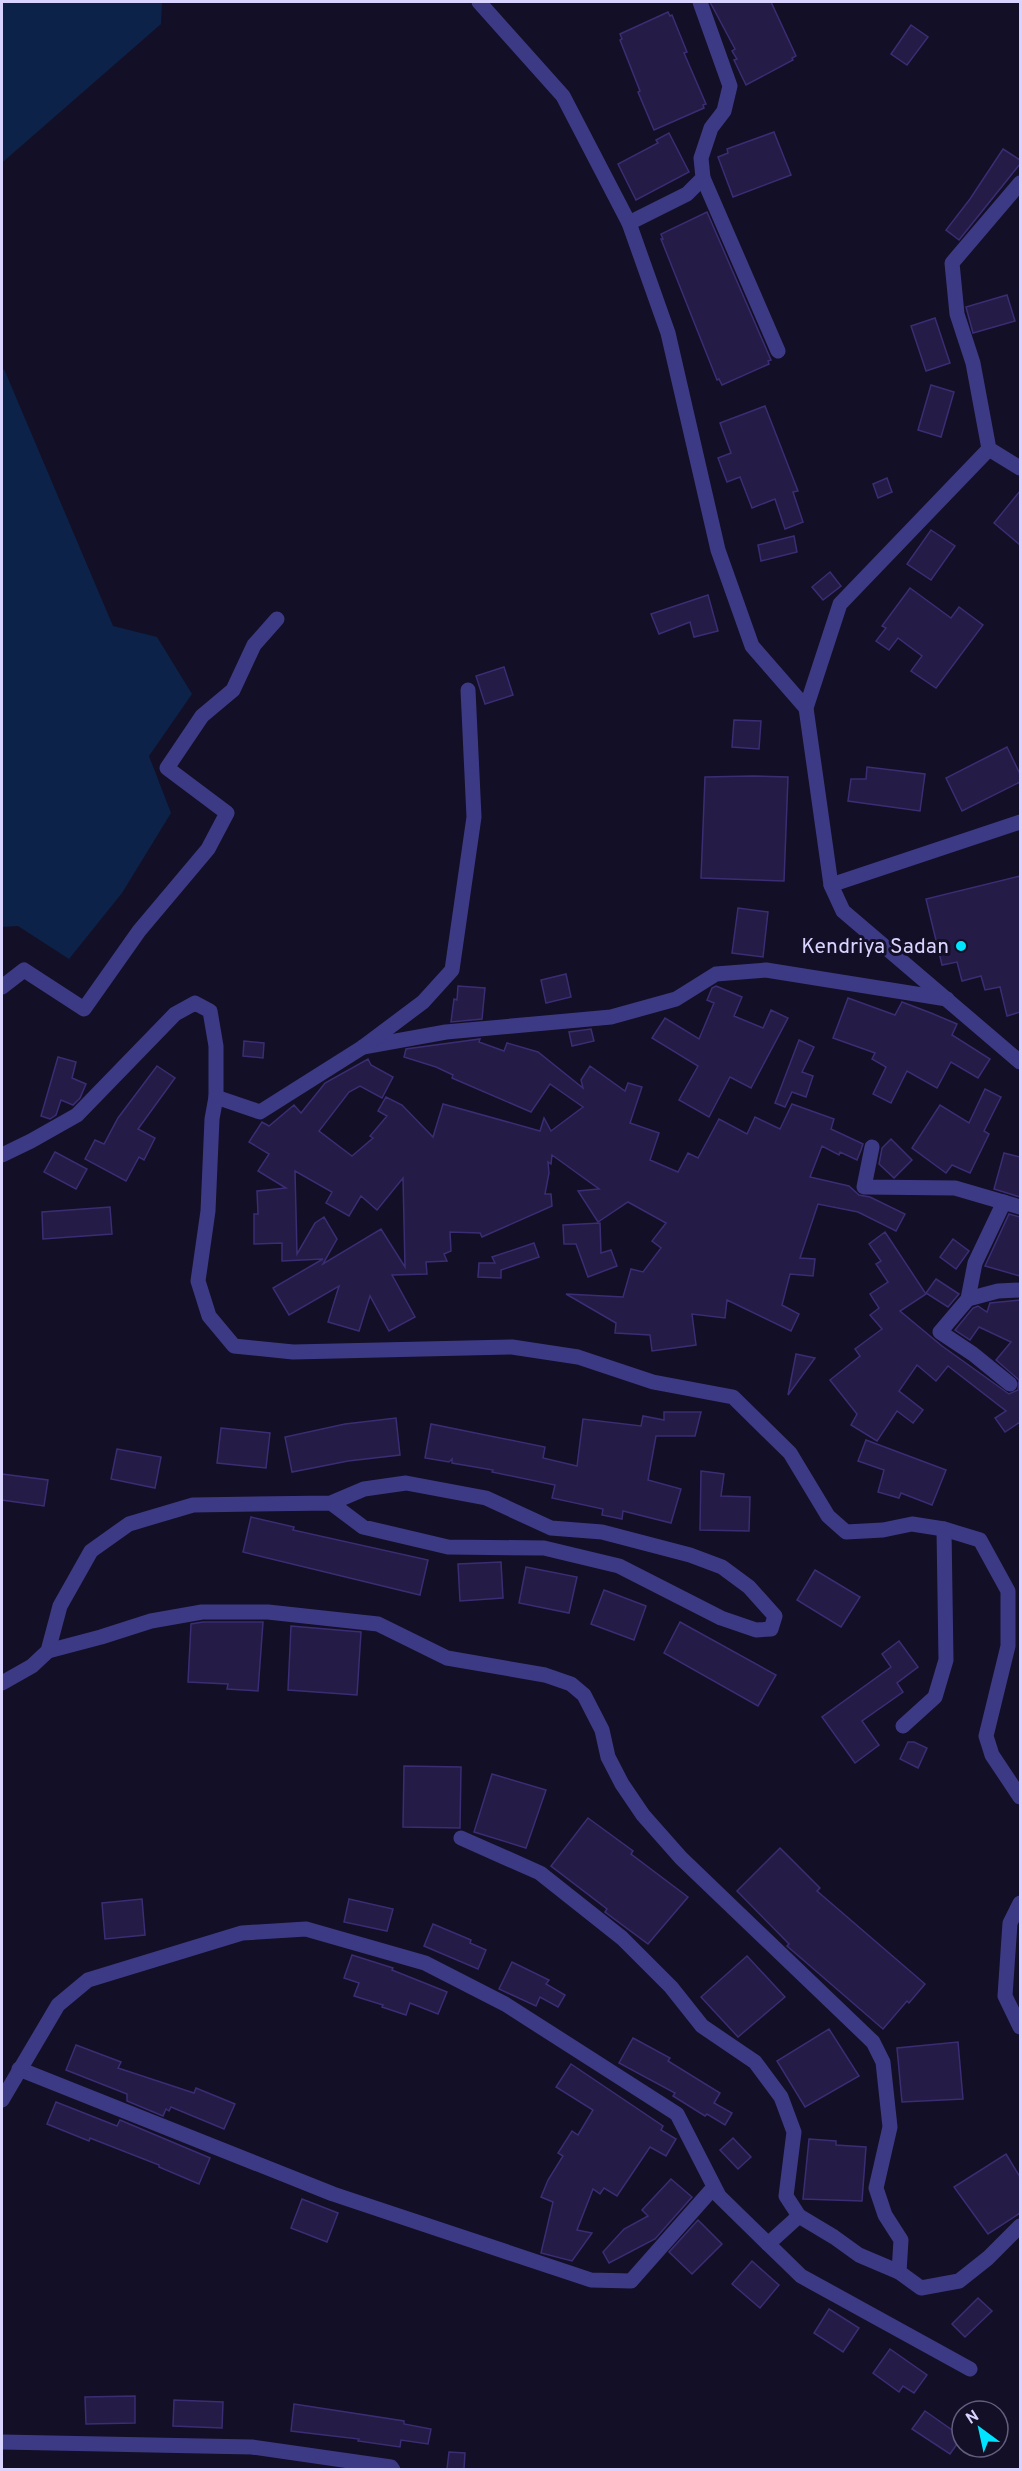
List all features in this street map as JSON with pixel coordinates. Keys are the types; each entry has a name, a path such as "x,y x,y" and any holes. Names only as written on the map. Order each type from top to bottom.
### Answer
{"street":[{"path":"478,2 563,96 629,223 668,333 718,550 752,646 806,708"},
{"path":"700,2 730,86 724,111 711,128 701,158 703,178 777,351"},
{"path":"629,223 687,194 703,178"},
{"path":"1020,183 952,263 957,314 973,363 989,449 1020,468"},
{"path":"989,449 840,604 806,708 831,885 843,911 1020,1062"},
{"path":"2,987 24,970 84,1009 139,931 208,849 227,813 167,768 202,716 233,690 254,645 278,619"},
{"path":"216,1097 260,1113 363,1047 423,1002 453,970 474,817 468,690"},
{"path":"831,885 1020,822"},
{"path":"363,1047 446,1032 610,1017 676,999 716,974 756,970 947,999"},
{"path":"2,1155 77,1115 176,1014 195,1003 210,1011 216,1046 216,1097 212,1119 208,1211 198,1281 209,1316 234,1346 293,1352 512,1347 578,1357 653,1382 733,1397 790,1453 828,1516 846,1532 883,1530 912,1524 944,1529 980,1540 1008,1591 1008,1646 986,1736 992,1755 1020,1797"},
{"path":"872,1147 864,1187 955,1188 1020,1207"},
{"path":"1004,1202 975,1263 968,1299 940,1332 973,1354 1010,1384"},
{"path":"968,1299 998,1291 1020,1290"},
{"path":"48,1651 60,1606 91,1551 129,1524 193,1505 331,1503 364,1489 406,1483 486,1498 551,1528 602,1532 690,1555 722,1567 749,1587 775,1616 771,1629 756,1630 721,1618 619,1566 544,1548 448,1547 363,1527 331,1503"},
{"path":"544,1548 551,1528"},
{"path":"903,1726 935,1697 946,1660 944,1529"},
{"path":"2,1683 32,1666 48,1651 151,1621 202,1612 268,1612 378,1624 447,1658 545,1675 571,1684 584,1695 602,1730 608,1757 622,1784 643,1815 681,1858 873,2042 883,2062 890,2127 876,2188 885,2215 902,2240 899,2272"},
{"path":"461,1838 540,1873 622,1938 670,1988 702,2026 755,2062 781,2097 794,2132 786,2196 799,2216 859,2255 899,2272 921,2288 960,2281 988,2258 1020,2226"},
{"path":"1020,1903 1010,1923 1005,1996 1020,2027"},
{"path":"2,2100 58,2005 88,1980 242,1933 306,1929 425,1963 505,2004 677,2114 719,2196 801,2276 970,2369"},
{"path":"19,2069 333,2194 591,2280 631,2281 714,2187"},
{"path":"768,2244 799,2216"},
{"path":"2,2442 252,2447 393,2469"}],"water":[{"path":"2,2 162,2 161,24 2,161"},
{"path":"4,369 113,626 157,637 192,694 149,756 171,813 122,893 69,959 18,926 2,927 2,371"}],"building":[{"path":"710,2 771,2 796,56 792,58 793,60 746,85 734,60 737,59 732,51 735,49"},
{"path":"668,12 670,16 672,15 687,52 684,53 706,104 703,105 704,108 654,130 638,92 640,91 620,40 622,39 620,34"},
{"path":"911,25 928,37 907,65 891,54"},
{"path":"774,132 791,175 733,197 718,157 728,153 727,149"},
{"path":"669,133 689,172 636,200 618,164 658,143 656,140"},
{"path":"1003,149 1020,160 1020,164 959,240 946,230"},
{"path":"707,212 771,360 768,361 769,364 722,385 719,379 717,380 661,239 663,239 661,234"},
{"path":"1007,295 1015,321 973,333 966,307"},
{"path":"935,318 950,363 926,371 911,326"},
{"path":"931,385 954,392 941,437 918,430"},
{"path":"765,406 798,491 793,492 803,522 785,529 775,499 752,508 740,477 727,482 718,458 731,453 720,423"},
{"path":"887,478 892,492 878,498 873,484"},
{"path":"1020,491 1020,545 994,523"},
{"path":"931,530 955,546 931,580 907,564"},
{"path":"794,536 797,552 761,561 758,545"},
{"path":"830,572 841,586 823,600 812,587"},
{"path":"910,588 951,618 959,607 983,625 936,688 911,671 922,656 898,638 889,650 876,641 886,628 882,626"},
{"path":"708,595 718,631 694,637 690,622 659,634 651,614"},
{"path":"504,667 513,695 485,704 476,676"},
{"path":"734,720 761,721 759,749 732,747"},
{"path":"1007,747 1020,774 1020,782 962,811 946,778"},
{"path":"867,767 925,774 920,811 848,801 851,779 866,779"},
{"path":"705,777 788,777 784,881 701,878"},
{"name":"Kendriya Sadan","path":"1020,876 1020,1012 1007,1016 1000,987 985,990 981,976 962,981 957,962 942,965 926,899"},
{"path":"738,908 768,912 763,957 732,953"},
{"path":"566,974 571,997 546,1003 541,980"},
{"path":"458,986 485,988 482,1019 451,1022"},
{"path":"716,986 742,997 734,1016 763,1028 771,1010 788,1018 751,1088 730,1077 709,1117 679,1100 698,1066 652,1038 665,1018 699,1039 714,1003 707,1000 712,988"},
{"path":"848,998 895,1015 902,1002 957,1024 952,1035 990,1059 978,1078 951,1062 937,1088 907,1071 891,1103 873,1094 886,1067 872,1059 875,1053 833,1038"},
{"path":"591,1029 594,1041 572,1046 569,1032"},
{"path":"480,1039 479,1042 504,1051 507,1043 538,1052 583,1088 581,1080 590,1066 625,1091 628,1083 642,1087 630,1123 659,1133 650,1160 678,1172 688,1153 698,1158 719,1119 747,1134 755,1117 780,1129 792,1104 834,1119 831,1129 863,1144 857,1160 840,1152 839,1155 822,1146 810,1177 849,1186 859,1195 870,1197 905,1214 896,1231 858,1212 818,1204 800,1258 815,1259 813,1276 790,1274 782,1305 799,1314 791,1331 727,1300 725,1318 692,1314 696,1345 652,1351 650,1335 615,1333 616,1323 566,1294 623,1297 631,1269 643,1272 661,1248 652,1241 666,1223 628,1202 598,1222 578,1191 599,1189 552,1155 551,1164 548,1162 549,1173 545,1194 551,1194 552,1206 482,1237 480,1233 450,1232 451,1251 444,1254 447,1261 426,1262 427,1274 392,1275 415,1317 389,1331 370,1296 359,1331 328,1322 339,1286 289,1315 273,1288 323,1259 282,1261 282,1243 254,1244 254,1214 258,1214 257,1191 286,1188 258,1171 269,1154 249,1142 262,1122 269,1126 294,1105 301,1113 325,1083 368,1059 371,1065 393,1077 382,1098 360,1086 349,1092 319,1131 352,1156 373,1138 370,1136 387,1116 378,1111 386,1097 402,1105 433,1137 443,1104 540,1131 544,1118 551,1131 583,1107 550,1084 531,1112 452,1078 453,1075 436,1067 404,1057 406,1049","holes":["295,1171 332,1192 326,1203 349,1216 361,1196 377,1210 403,1178 405,1267 381,1229 323,1264 337,1239 324,1217 315,1223 297,1254"]},
{"path":"799,1040 814,1047 802,1072 813,1076 806,1097 792,1092 785,1107 775,1103"},
{"path":"244,1041 264,1043 263,1058 243,1056"},
{"path":"58,1057 76,1062 72,1078 86,1084 80,1098 73,1105 61,1100 56,1115 50,1119 41,1116"},
{"path":"157,1066 175,1078 138,1129 155,1138 144,1160 139,1157 126,1181 85,1159 95,1140 104,1144 118,1118"},
{"path":"985,1089 1001,1097 984,1131 989,1134 970,1173 952,1165 946,1173 912,1148 940,1105 969,1123"},
{"path":"891,1139 912,1160 894,1178 879,1164 882,1148"},
{"path":"55,1152 87,1169 76,1189 44,1172"},
{"path":"1004,1153 1020,1157 1020,1197 994,1189"},
{"path":"110,1207 112,1234 43,1239 42,1212"},
{"path":"1009,1214 1020,1217 1020,1276 985,1266"},
{"path":"600,1223 601,1253 611,1250 617,1266 588,1277 576,1244 564,1244 563,1225"},
{"path":"885,1232 926,1294 900,1311 942,1346 1009,1394 1018,1390 1019,1380 996,1360 1011,1342 979,1327 970,1340 955,1330 973,1308 978,1306 987,1312 990,1303 1020,1300 1020,1422 1005,1432 995,1418 1006,1411 948,1366 936,1381 917,1365 899,1391 923,1410 913,1423 897,1411 877,1441 851,1425 857,1414 830,1380 860,1356 855,1349 882,1329 870,1315 879,1308 870,1294 888,1282 876,1264 881,1261 869,1244"},
{"path":"953,1239 969,1251 956,1269 940,1257"},
{"path":"534,1243 539,1257 501,1270 501,1278 478,1277 479,1263 495,1263 492,1257"},
{"path":"936,1279 959,1294 948,1307 926,1293"},
{"path":"796,1354 815,1358 788,1395"},
{"path":"664,1412 701,1412 695,1436 656,1436 648,1480 681,1489 671,1523 623,1511 622,1519 602,1515 603,1509 552,1498 555,1485 452,1463 452,1459 449,1462 425,1458 431,1424 545,1447 543,1458 577,1466 583,1419 641,1426 643,1416 664,1420"},
{"path":"396,1418 400,1455 348,1461 292,1472 285,1437 345,1424"},
{"path":"221,1428 270,1433 266,1468 217,1463"},
{"path":"866,1440 946,1470 932,1505 901,1493 899,1498 878,1492 884,1470 858,1461"},
{"path":"117,1449 161,1457 155,1488 111,1479"},
{"path":"701,1471 724,1474 721,1496 750,1497 749,1531 700,1530"},
{"path":"2,1474 48,1480 44,1506 2,1500"},
{"path":"251,1517 294,1527 293,1530 428,1560 420,1595 243,1552"},
{"path":"501,1562 503,1598 460,1601 458,1564"},
{"path":"526,1567 577,1577 569,1613 519,1603"},
{"path":"815,1570 860,1597 841,1627 797,1600"},
{"path":"604,1590 646,1606 634,1640 591,1624"},
{"path":"263,1622 258,1691 227,1689 228,1684 188,1682 191,1624"},
{"path":"680,1622 776,1675 758,1706 664,1653"},
{"path":"291,1626 361,1632 357,1695 288,1690"},
{"path":"899,1641 918,1667 897,1683 903,1692 862,1721 879,1745 855,1763 822,1717 891,1667 882,1654"},
{"path":"908,1742 914,1742 927,1748 918,1768 900,1759"},
{"path":"404,1766 461,1767 460,1828 403,1827"},
{"path":"492,1774 546,1790 526,1848 474,1832"},
{"path":"588,1818 633,1851 631,1854 688,1897 648,1944 605,1912 607,1909 551,1866"},
{"path":"780,1848 820,1888 817,1891 925,1984 883,2029 787,1946 789,1944 737,1891"},
{"path":"142,1899 145,1935 105,1939 102,1903"},
{"path":"349,1899 393,1909 387,1931 344,1922"},
{"path":"433,1924 471,1940 470,1943 486,1950 478,1969 424,1946"},
{"path":"352,1955 393,1968 392,1970 447,1992 438,2014 410,2003 406,2015 354,1996 359,1983 344,1978"},
{"path":"747,1956 785,1997 738,2037 701,1997"},
{"path":"512,1962 549,1980 546,1984 565,1995 558,2007 540,1997 536,2006 499,1989"},
{"path":"829,2029 859,2076 805,2107 777,2061"},
{"path":"633,2038 670,2058 668,2061 720,2093 714,2103 732,2113 725,2125 707,2114 705,2116 673,2096 675,2093 619,2063"},
{"path":"958,2042 963,2099 902,2102 897,2048"},
{"path":"76,2045 121,2062 118,2068 194,2093 196,2088 235,2104 224,2129 171,2107 169,2111 166,2109 163,2116 127,2101 127,2094 66,2070"},
{"path":"571,2064 663,2126 661,2130 676,2139 666,2156 650,2147 617,2196 604,2188 600,2194 593,2189 577,2230 592,2233 572,2261 541,2253 553,2202 541,2197 548,2180 563,2156 558,2153 572,2131 578,2135 593,2110 556,2087"},
{"path":"56,2102 117,2126 120,2120 210,2158 199,2184 159,2167 159,2165 47,2124"},
{"path":"733,2138 751,2157 738,2169 720,2150"},
{"path":"809,2139 836,2141 836,2145 866,2147 862,2201 803,2199"},
{"path":"1006,2154 1020,2177 1020,2213 988,2234 954,2187"},
{"path":"671,2179 692,2197 655,2239 609,2263 603,2252 624,2229 648,2216 642,2210"},
{"path":"302,2199 338,2213 327,2242 291,2228"},
{"path":"698,2220 722,2244 692,2274 669,2252"},
{"path":"752,2261 779,2285 760,2308 732,2284"},
{"path":"978,2298 992,2311 965,2337 952,2324"},
{"path":"829,2309 859,2328 843,2352 814,2333"},
{"path":"890,2349 927,2375 914,2393 903,2386 899,2392 873,2373"},
{"path":"135,2396 135,2423 86,2424 85,2397"},
{"path":"174,2400 223,2402 222,2428 173,2426"},
{"path":"294,2404 404,2421 404,2424 431,2429 428,2444 401,2440 400,2447 358,2441 359,2439 291,2431"},
{"path":"925,2411 950,2429 950,2454 912,2429"},
{"path":"449,2452 465,2453 464,2469 447,2469"}],"place":[{"name":"Kendriya Sadan","path":"961,946"}]}
